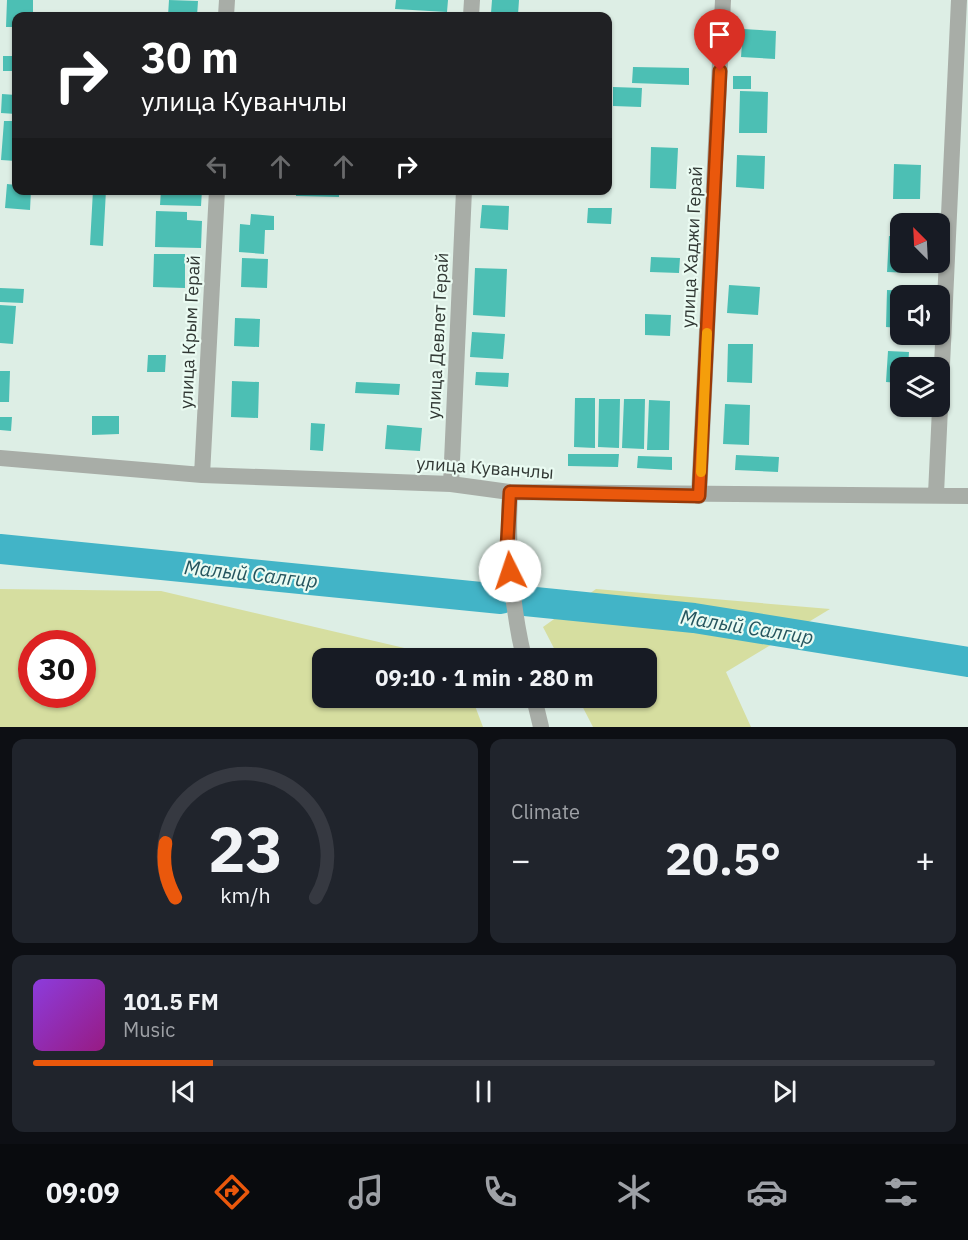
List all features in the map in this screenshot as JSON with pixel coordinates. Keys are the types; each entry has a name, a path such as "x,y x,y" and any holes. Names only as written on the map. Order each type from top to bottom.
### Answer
{"street":[{"name":"улица Хаджи Герай","path":"699,496 723,0"},
{"path":"936,494 960,0"},
{"name":"улица Крым Герай","path":"202,475 217,195"},
{"name":"улица Девлет Герай","path":"451,484 464,195"},
{"name":"улица Куванчлы","path":"0,458 202,475 451,484 510,492 699,496 936,494 968,496"},
{"path":"510,492 507,548 515,618 522,648"},
{"path":"536,708 541,727"}],"green space":[{"path":"0,589 161,591 404,648 312,648 312,708 476,708 483,727 0,727"},
{"path":"596,589 830,609 726,672 751,727 593,727 583,708 657,708 657,648 554,648 543,627"}],"building":[{"path":"7,0 33,0 33,12 12,12 12,27 6,27"},
{"path":"169,0 198,1 197,12 168,12"},
{"path":"396,0 448,0 447,12 395,9"},
{"path":"492,0 519,0 518,12 491,12"},
{"path":"743,29 776,31 775,59 741,57"},
{"path":"3,56 12,56 12,71 3,71"},
{"path":"633,67 689,68 689,85 632,83"},
{"path":"733,76 751,76 751,89 733,89"},
{"path":"613,87 642,88 641,107 613,106"},
{"path":"740,91 768,92 767,133 739,133"},
{"path":"2,94 12,95 12,114 1,113"},
{"path":"4,121 12,121 12,161 1,160"},
{"path":"651,147 678,148 676,189 650,188"},
{"path":"737,155 765,156 764,189 736,187"},
{"path":"894,164 921,165 920,199 893,199"},
{"path":"7,184 12,185 12,195 31,195 30,210 5,208"},
{"path":"93,195 106,195 103,246 90,245"},
{"path":"161,195 202,195 201,206 160,205"},
{"path":"339,195 339,197 296,196"},
{"path":"482,205 509,206 508,230 480,228"},
{"path":"588,208 612,208 611,224 587,223"},
{"path":"156,211 187,212 187,220 202,221 201,248 155,247"},
{"path":"251,214 274,216 274,230 265,230 264,254 239,252 240,224 250,225"},
{"path":"889,236 890,272 887,272"},
{"path":"154,254 185,254 185,288 153,287"},
{"path":"651,257 680,258 679,273 650,272"},
{"path":"242,258 268,259 267,288 241,287"},
{"path":"475,268 507,269 505,317 473,315"},
{"path":"729,285 760,287 758,315 727,313"},
{"path":"0,288 24,289 23,303 0,302"},
{"path":"887,290 890,290 890,327 886,327"},
{"path":"0,305 16,306 13,344 0,343"},
{"path":"645,314 671,315 670,336 645,335"},
{"path":"235,318 260,319 259,347 234,346"},
{"path":"472,332 505,334 503,359 470,357"},
{"path":"728,344 753,344 752,383 727,382"},
{"path":"888,351 909,352 909,357 890,357 890,382 886,382"},
{"path":"148,355 166,355 165,372 147,372"},
{"path":"0,371 10,371 9,402 0,402"},
{"path":"476,372 509,373 508,387 475,385"},
{"path":"232,381 259,382 258,418 231,417"},
{"path":"356,382 400,384 399,395 355,393"},
{"path":"575,398 595,398 595,448 574,447"},
{"path":"599,399 620,399 619,448 598,447"},
{"path":"624,399 645,399 644,449 622,448"},
{"path":"649,400 670,401 669,450 647,450"},
{"path":"725,404 750,405 749,445 723,444"},
{"path":"92,416 119,416 119,434 92,435"},
{"path":"0,417 12,417 11,431 0,430"},
{"path":"311,423 325,424 323,451 310,450"},
{"path":"387,425 422,428 420,451 385,449"},
{"path":"568,454 619,454 618,467 568,466"},
{"path":"736,455 779,457 778,472 735,470"},
{"path":"638,456 672,457 672,470 637,468"}],"waterway":[{"name":"Малый Салгир","path":"0,549 501,599"},
{"name":"Малый Салгир","path":"525,601 694,618 968,662"}],"slow traffic":[{"path":"701,472 707,333"}],"route":[{"path":"510,571 507,548 510,492 699,496 720,71"}]}
